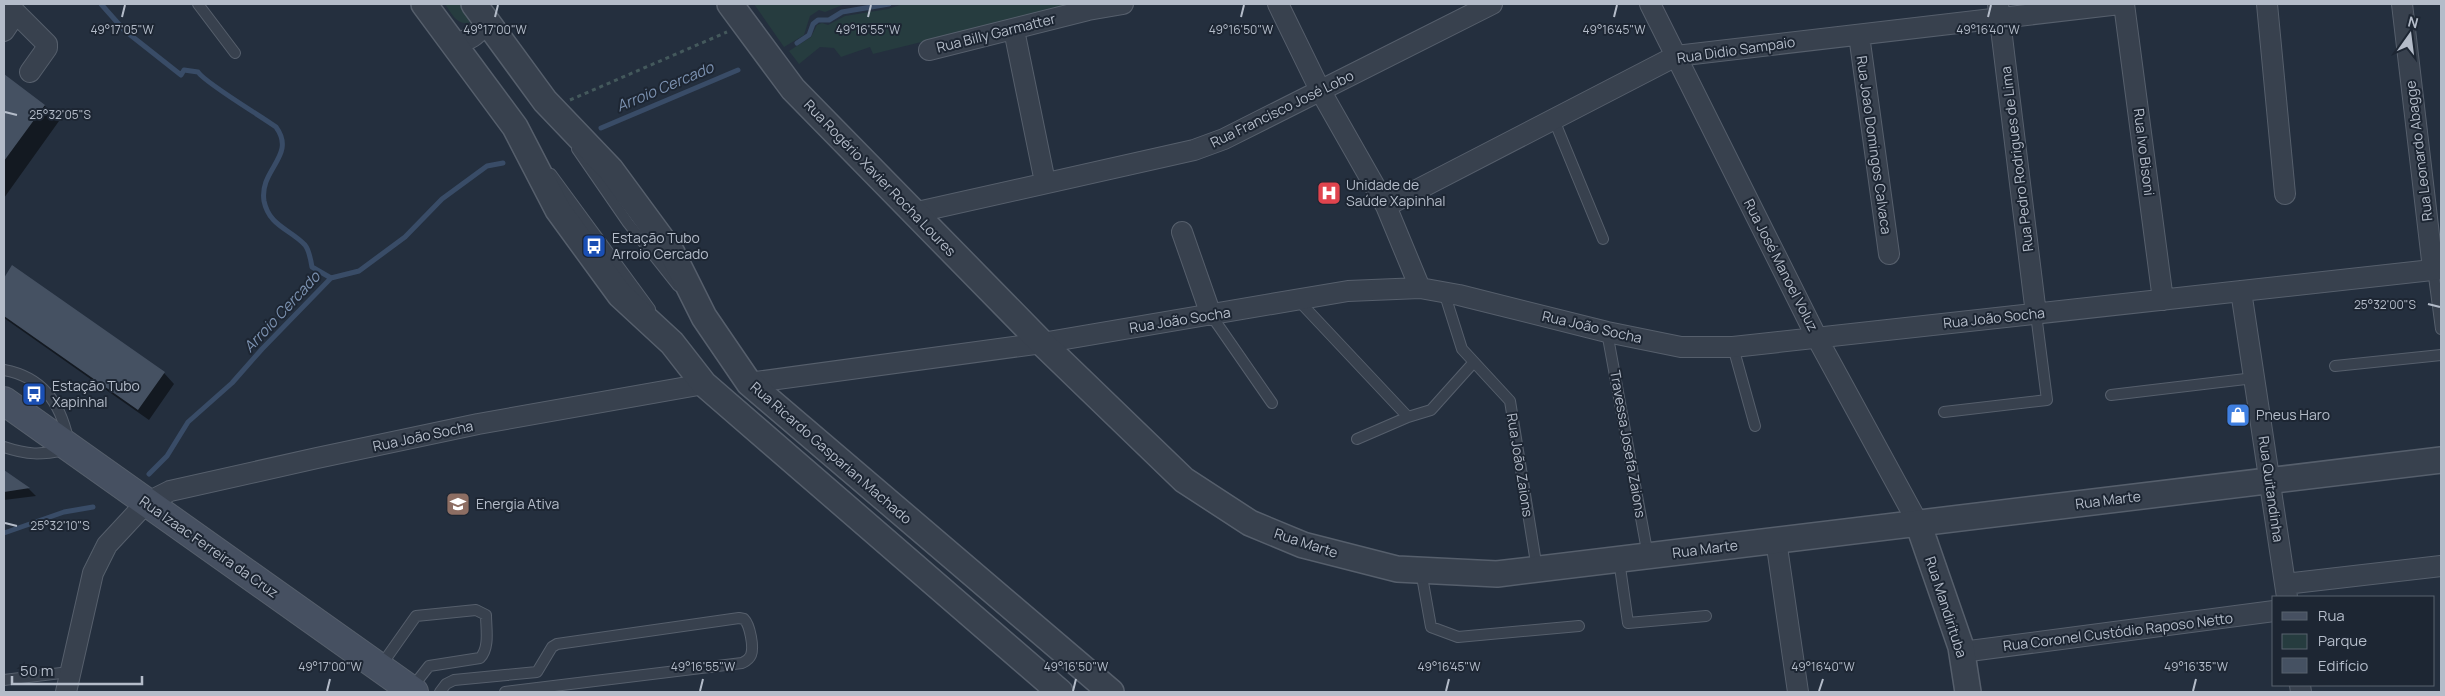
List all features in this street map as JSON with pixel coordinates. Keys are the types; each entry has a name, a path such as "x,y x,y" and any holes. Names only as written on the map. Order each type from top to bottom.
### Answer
{"main road":[{"name":"Rua Izaac Ferreira da Cruz","path":"4,402 412,691"}],"street":[{"path":"424,4 515,127 558,210 614,287 672,342 704,384 1060,692"},
{"name":"Rua Rogério Xavier Rocha Loures","path":"730,4 792,89 1042,342"},
{"name":"Rua Billy Garmatter","path":"929,50 1088,10 1122,4"},
{"path":"1278,4 1320,90 1386,206 1420,288"},
{"name":"Rua Francisco José Lobo","path":"913,213 1194,150 1224,139 1489,4"},
{"name":"Rua José Manoel Voluz","path":"1650,4 1817,338 1918,523"},
{"name":"Rua Didio Sampaio","path":"1386,206 1676,56 1859,35 1999,11 2120,4"},
{"name":"Rua Ivo Bisoni","path":"2124,4 2163,300"},
{"path":"2267,4 2285,194"},
{"name":"Rua Leonardo Abagge","path":"2402,4 2437,269"},
{"path":"4,31 12,9 47,44 47,48 30,72"},
{"name":"Rua Pedro Rodrigues de Lima","path":"1999,11 2036,314"},
{"path":"452,42 470,39 481,13"},
{"name":"Rua Ricardo Gasparian Machado","path":"481,13 549,104 611,170 628,192 672,253 704,317 749,383 1111,692"},
{"path":"1014,30 1045,182"},
{"name":"Rua Joao Domingos Calvaca","path":"1859,35 1889,254"},
{"path":"1182,232 1211,315"},
{"name":"Rua João Socha","path":"749,383 1042,342 1348,291 1420,288 1444,292 1607,332 1681,347 1733,347 2437,269"},
{"name":"Rua Quitandinha","path":"2241,291 2286,591"},
{"name":"Rua Marte","path":"1042,342 1184,480 1250,523 1303,545 1397,569 1497,574 2441,460"},
{"name":"Rua João Socha","path":"146,503 170,491 317,458 488,422 704,384"},
{"path":"66,692 93,573 107,545 146,503"},
{"name":"Rua Mandirituba","path":"1918,523 1962,652 1968,692"},
{"path":"1776,540 1798,692"},
{"path":"2286,591 2441,566"},
{"name":"Rua Coronel Custódio Raposo Netto","path":"1962,652 2272,611"}],"lane":[{"path":"198,4 235,54"},
{"path":"1554,120 1603,239"},
{"name":"Rua Leonardo Abagge","path":"2437,269 2441,329"},
{"name":"Rua João Zaions","path":"1444,292 1462,349 1510,401 1537,569"},
{"path":"1298,300 1408,417"},
{"path":"1944,412 2047,400 2036,314"},
{"path":"1211,315 1272,404"},
{"name":"Travessa Josefa Zaions","path":"1607,332 1648,556"},
{"path":"1733,347 1755,426"},
{"path":"2335,366 2441,354"},
{"path":"1357,439 1408,417 1431,410 1474,362"},
{"path":"4,370 24,376 42,387 55,401 64,420 70,449 43,454 23,454 4,447"},
{"path":"2111,395 2254,378"},
{"path":"1619,559 1628,623 1706,616"},
{"path":"1420,570 1431,627 1458,637 1579,626"},
{"path":"380,667 416,616 476,610 486,615 486,648 480,658 429,666 412,691"},
{"path":"440,692 446,684 454,680 537,672 552,647 557,644 739,618 744,619 748,623 752,653 748,660 742,663 506,692"},
{"path":"4,680 69,672"}],"path":[{"path":"549,104 744,25"}],"green space":[{"path":"445,4 463,4 472,22 462,23 456,19"},
{"path":"754,4 845,4 825,12 819,10 810,16 804,35 784,47"},
{"path":"903,4 1074,4 873,54 870,47 841,57 834,48 820,47 799,64 789,51 811,37 817,25 822,23 828,25 845,16 888,9"}],"building":[{"path":"4,74 45,105 4,161"},
{"path":"12,265 165,372 138,410 4,316 4,278"},
{"path":"4,470 30,488 4,492"}],"waterway":[{"path":"101,4 124,30 181,75 184,70 198,72 222,91 276,127 281,137 282,146 280,155 267,180 264,190 264,201 270,216 275,222 305,245 312,267 331,278"},
{"name":"Arroio Cercado","path":"797,43 809,35 813,24 818,20 829,20 842,12 889,4"},
{"name":"Arroio Cercado","path":"601,128 738,70"},
{"name":"Arroio Cercado","path":"149,474 167,456 188,422 232,383 331,278 359,271 405,237 442,199 487,166 503,163"},
{"name":"Arroio Cercado","path":"4,533 64,512 93,507"}],"place":[{"name":"Unidade de Saúde Xapinhal","path":"1329,193"},
{"name":"Estação Tubo Arroio Cercado","path":"594,246"},
{"name":"Estação Tubo Xapinhal","path":"34,394"},
{"name":"Pneus Haro","path":"2238,415"},
{"name":"Energia Ativa","path":"458,504"}]}
